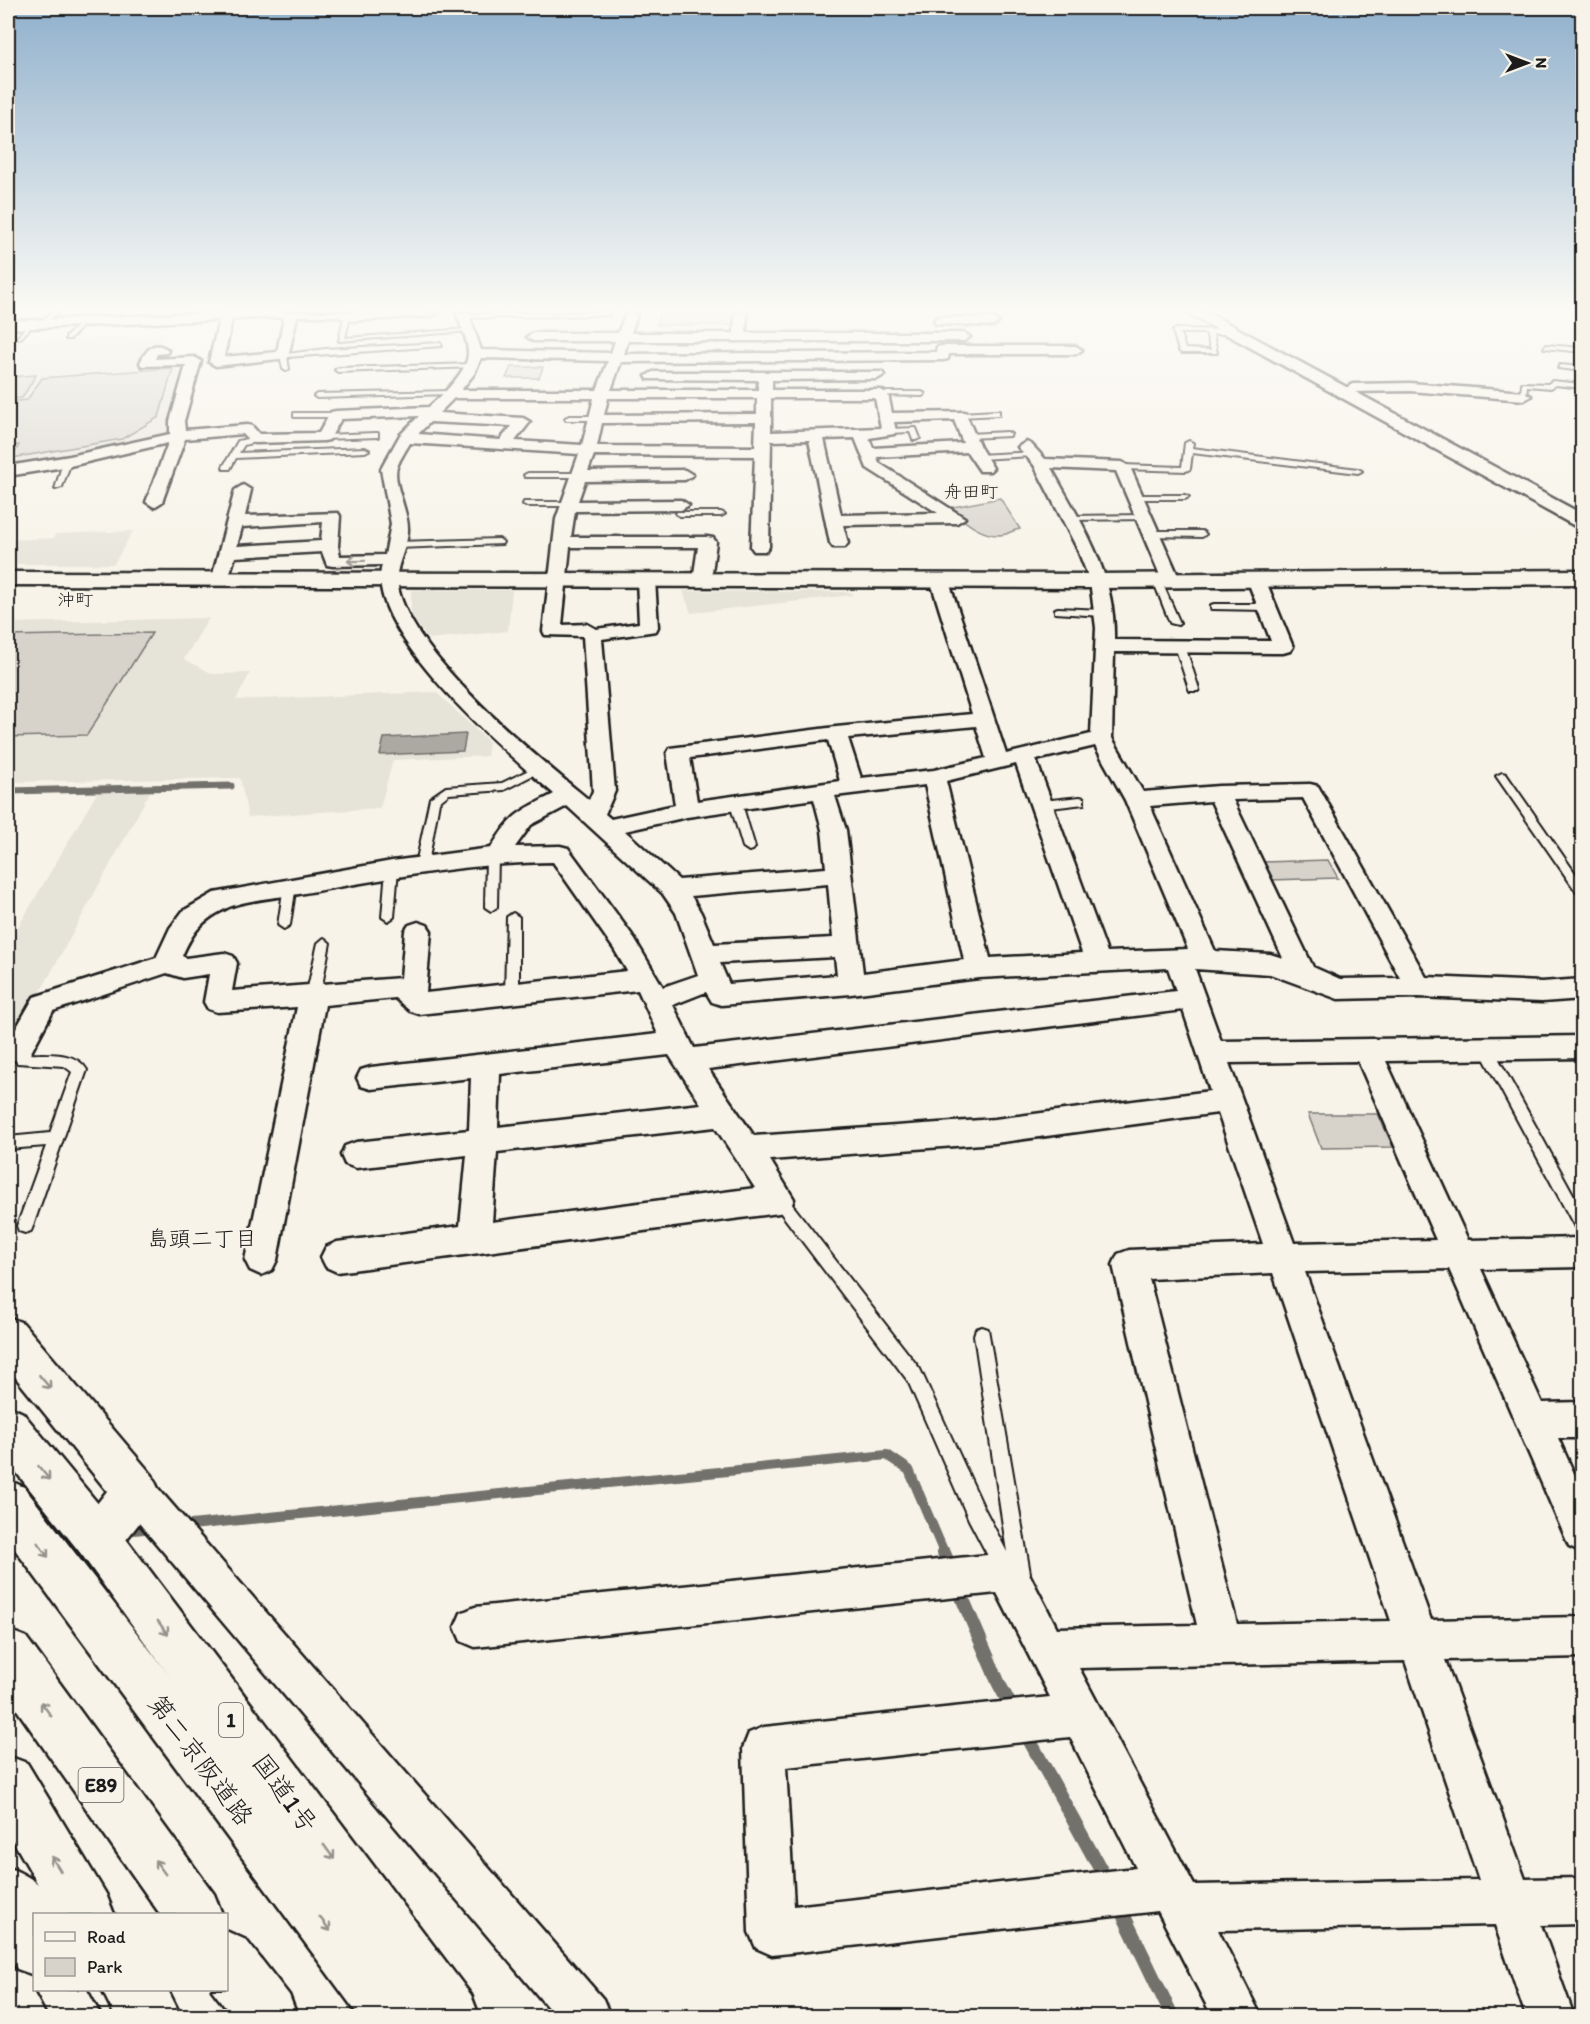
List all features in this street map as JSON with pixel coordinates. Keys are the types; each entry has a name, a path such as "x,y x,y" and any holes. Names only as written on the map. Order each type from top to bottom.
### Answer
{"main road":[{"path":"1370,406 1582,522"},
{"path":"1387,406 1582,512"},
{"path":"8,579 222,578 393,561 556,580 1099,581 1582,577"},
{"path":"8,1337 136,1491 98,1539"},
{"name":"国道1号","path":"8,1428 98,1539 450,2016"},
{"name":"第二京阪道路","path":"8,1503 395,2016"},
{"name":"E89","path":"8,1655 193,1913"},
{"path":"8,1782 85,1913"},
{"path":"8,1895 33,1917"},
{"path":"228,1962 268,2016"},
{"path":"133,1991 152,2016"}],"street":[{"path":"154,502 178,437 177,421 181,406"},
{"path":"435,406 405,438 389,469 400,530 393,561 395,611 414,642 467,704 674,889 691,915 712,980 721,995 851,984 979,968 1192,959 1270,964 1303,974 1338,989 1418,987 1542,992 1582,989"},
{"path":"599,406 588,450 569,505 561,542 552,631 587,630 592,635 604,791 600,821"},
{"path":"760,547 763,445 768,415 767,406"},
{"path":"883,406 884,418"},
{"path":"8,471 67,462 178,437 247,429 255,439 324,437 336,415 428,414 523,422 504,446"},
{"path":"596,418 768,415"},
{"path":"405,438 504,446 688,452 763,445 816,436 861,435 884,418 960,415 976,452 868,453"},
{"path":"834,520 957,518 872,465 861,435"},
{"path":"816,436 839,543"},
{"path":"676,542 688,452"},
{"path":"1033,455 1122,467 1151,534 1164,580"},
{"path":"1033,455 1086,548 1099,581 1105,646 1101,738 1136,800 1192,959 1192,999 1550,2016"},
{"path":"579,476 686,475"},
{"path":"222,578 243,490"},
{"path":"569,505 681,509"},
{"path":"236,522 332,516 329,546 333,561 393,561"},
{"path":"561,542 707,542 702,580"},
{"path":"592,635 649,627 641,580 642,542"},
{"path":"229,552 329,546"},
{"path":"939,579 998,762"},
{"path":"1105,646 1283,647 1256,579"},
{"path":"687,810 678,753 984,719"},
{"path":"836,734 854,786"},
{"path":"600,821 934,777 1101,738"},
{"path":"1024,756 1098,962"},
{"path":"934,777 979,968"},
{"path":"1136,800 1219,793 1310,791 1418,987"},
{"path":"823,792 834,830 851,984"},
{"path":"1219,793 1303,974"},
{"path":"496,856 514,829 523,820 569,795"},
{"path":"166,964 179,934 192,917 203,909 235,895 422,864 496,856 560,854 623,942 651,989 682,1051 779,1199 337,1257"},
{"path":"674,889 838,875"},
{"path":"412,996 418,931"},
{"path":"703,954 847,947"},
{"path":"13,1050 43,1005 173,963 183,968 224,963 217,1002 401,988 419,1004 513,994 651,989 712,980"},
{"path":"261,1260 313,996"},
{"path":"371,1078 486,1065 682,1051 1192,999"},
{"path":"1211,1052 1582,1047"},
{"path":"1368,1051 1582,1533"},
{"path":"475,1239 483,1141 486,1065"},
{"path":"746,1149 995,1131 1228,1100"},
{"path":"356,1155 723,1114"},
{"path":"1222,1644 1128,1264 1283,1258 1582,1252"},
{"path":"1533,1421 1582,1420"},
{"path":"136,1491 586,2016"},
{"path":"475,1627 1016,1589 1237,2016"},
{"path":"1046,1648 1582,1637"},
{"path":"1081,1715 764,1748 772,1932 1175,1898 1510,1903 1582,1901"},
{"path":"8,1910 33,1950"},
{"path":"60,1991 77,2016"}],"lane":[{"path":"960,415 996,413"},
{"path":"297,415 336,415"},
{"path":"569,418 596,418"},
{"path":"884,418 913,430 916,438"},
{"path":"976,452 1007,434"},
{"path":"324,437 375,435"},
{"path":"227,467 242,443 255,439"},
{"path":"1122,467 1186,470 1189,445 1337,464 1359,471"},
{"path":"233,456 365,450"},
{"path":"976,452 1033,455"},
{"path":"58,487 67,462"},
{"path":"528,475 579,476"},
{"path":"1135,497 1185,497"},
{"path":"527,504 569,505"},
{"path":"681,509 721,514"},
{"path":"1070,518 1144,517"},
{"path":"1151,534 1202,534"},
{"path":"393,561 499,542"},
{"path":"1164,580 1175,623"},
{"path":"1214,608 1267,607"},
{"path":"1058,610 1103,613"},
{"path":"1180,646 1194,689"},
{"path":"422,864 434,801 446,791 504,786 539,768"},
{"path":"1502,776 1582,891"},
{"path":"1042,804 1080,801"},
{"path":"736,804 749,847"},
{"path":"491,907 496,856"},
{"path":"388,917 392,868"},
{"path":"284,925 290,885"},
{"path":"513,917 513,994"},
{"path":"313,996 324,943"},
{"path":"1486,1049 1582,1224"},
{"path":"13,1050 22,1059 67,1060 80,1070 25,1226"},
{"path":"8,1143 56,1139"},
{"path":"779,1199 914,1375 976,1513 1016,1589"},
{"path":"982,1335 1016,1589"}],"shaded area":[{"path":"8,406 175,406 168,436 81,456 8,467"},
{"path":"133,531 114,564 8,564 8,540 54,538 56,534"},
{"path":"411,590 512,590 508,631 428,639 411,616"},
{"path":"683,591 851,592 853,595 691,613"},
{"path":"209,618 184,659 213,674 250,673 236,700 436,692 489,742 487,756 393,760 380,808 248,817 240,778 8,782 8,623"},
{"path":"466,734 463,751 380,755 384,738"},
{"path":"150,792 14,1040 8,1040 8,944 97,793"}],"green space":[{"path":"8,406 162,406 159,417 122,439 12,458 19,445 8,446"},
{"path":"1000,498 1020,529 998,535 982,532 948,508"},
{"path":"152,633 87,735 8,737 8,636"},
{"path":"1328,860 1338,878 1270,880 1262,862"},
{"path":"1308,1114 1378,1114 1393,1147 1321,1148"}],"waterway":[{"path":"8,791 231,786"},
{"path":"181,1526 887,1455 909,1470 945,1555"},
{"path":"124,1531 153,1528"},
{"path":"944,1553 950,1567"},
{"path":"958,1588 999,1684 1013,1710"},
{"path":"1025,1732 1107,1881"},
{"path":"1119,1906 1172,2016"}],"district":[{"name":"舟田町","path":"971,492"},
{"name":"沖町","path":"75,600"},
{"name":"島頭二丁目","path":"202,1238"}]}
